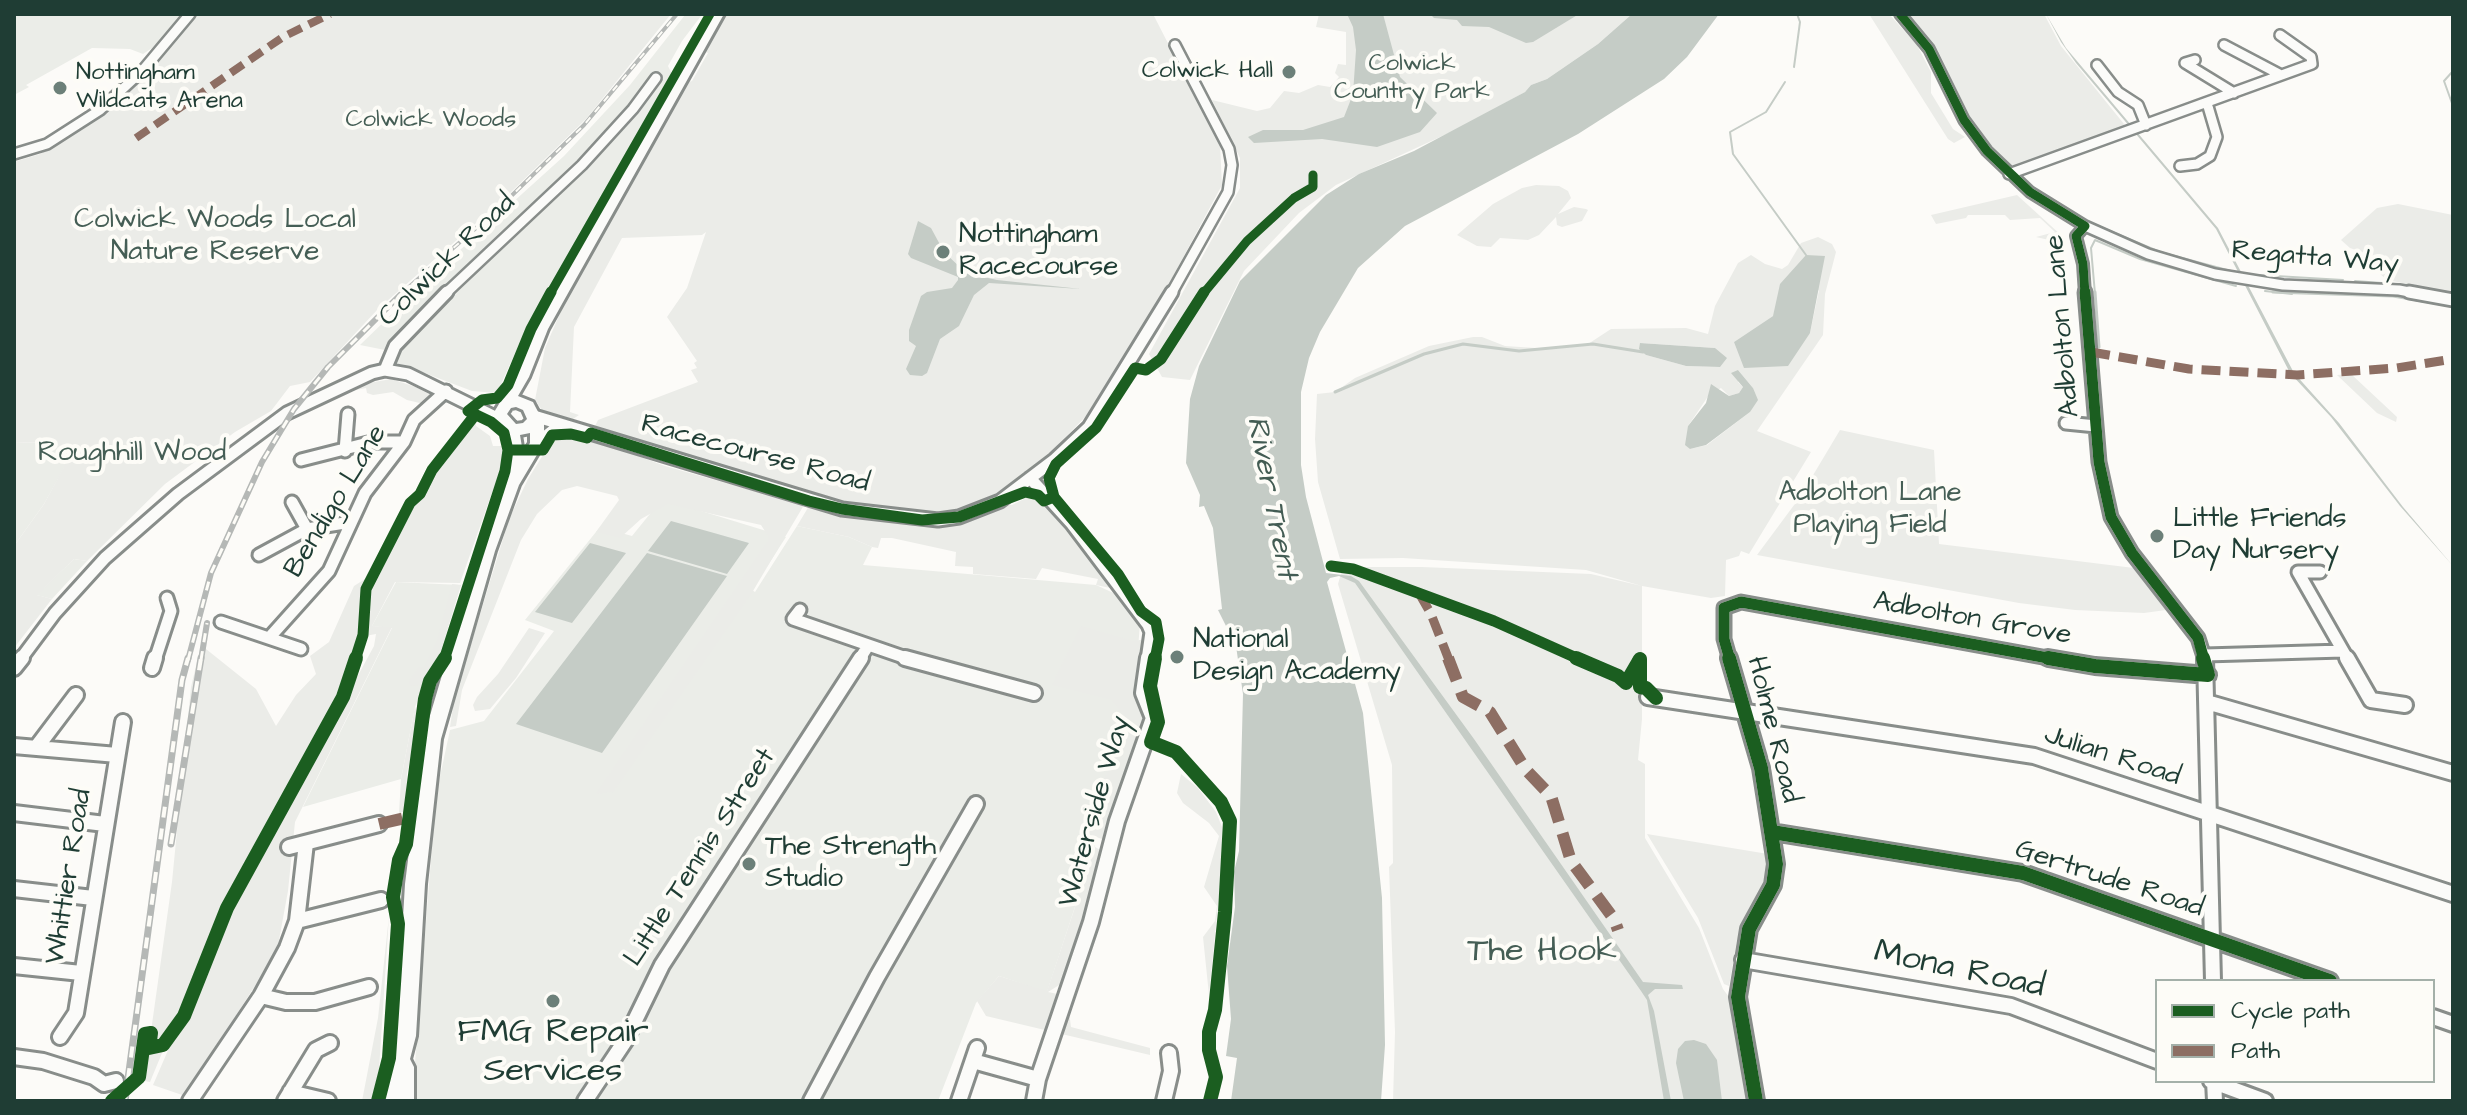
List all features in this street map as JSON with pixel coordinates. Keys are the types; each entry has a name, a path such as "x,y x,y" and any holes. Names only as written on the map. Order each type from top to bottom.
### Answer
{"main road":[{"path":"526,423 501,410 522,377 541,329 719,14"},
{"path":"403,1101 403,1057 415,884 432,739 487,551 512,484 526,423 522,377"},
{"path":"512,484 516,449 526,423"},
{"path":"389,1101 403,1057"}],"street":[{"path":"14,154 47,144 100,110 149,64 190,14"},
{"name":"Adbolton Lane","path":"1900,14 1929,49 1964,120 2009,174 2042,200 2085,226 2076,236 2083,264 2104,491 2114,523 2132,553 2184,618 2205,655 2210,703 2213,979"},
{"path":"2009,174 2261,86 2312,64 2313,61 2302,49 2280,35"},
{"name":"Racecourse Road","path":"526,423 571,427 809,501 922,520 959,517 985,509 1030,478 1089,427 1147,336 1228,192 1232,165 1229,149 1175,45"},
{"path":"2224,45 2281,75"},
{"path":"2186,63 2234,93"},
{"path":"2097,65 2118,92 2138,105 2140,116 2137,128"},
{"name":"Colwick Road","path":"14,668 92,570 162,507 278,418 365,376 385,370 395,346 442,297 579,168 658,81"},
{"path":"2180,166 2197,164 2210,156 2217,137 2207,103"},
{"name":"Regatta Way","path":"2085,226 2168,261 2237,278 2283,285 2399,290 2453,300"},
{"name":"Racecourse Road","path":"385,370 408,374 488,407 507,403"},
{"name":"Bendigo Lane","path":"269,638 320,584 369,487 404,442 418,414 446,391"},
{"name":"Racecourse Road","path":"461,398 470,407 526,423 571,427"},
{"path":"2070,419 2096,426"},
{"path":"344,420 345,451"},
{"path":"308,461 382,440 404,442"},
{"name":"Waterside Way","path":"1030,478 1071,523 1148,625 1151,632 1143,693 1153,715 1117,821 1074,975 1038,1079 1034,1101"},
{"path":"290,508 307,529"},
{"path":"259,555 273,552 307,529 351,522"},
{"path":"2320,572 2298,572 2371,700 2405,705"},
{"path":"152,668 171,611 167,598"},
{"name":"Adbolton Grove","path":"1729,604 1741,602 2095,666 2208,675"},
{"name":"Holme Road","path":"1729,604 1723,614 1724,639 1761,768 1776,864 1773,885 1749,929 1743,960 1739,1015 1756,1101"},
{"path":"800,610 793,619 868,646 1034,693"},
{"path":"229,620 290,650"},
{"name":"Little Tennis Street","path":"585,1101 625,1041 662,965 868,646"},
{"path":"2205,655 2343,651"},
{"path":"36,748 76,695"},
{"name":"Julian Road","path":"1648,697 2034,756 2453,894"},
{"path":"2210,703 2453,773"},
{"name":"Whittier Road","path":"60,1037 76,1013 123,722"},
{"path":"14,746 117,755"},
{"path":"811,1101 976,804"},
{"path":"14,813 105,824"},
{"path":"289,847 379,824"},
{"name":"Gertrude Road","path":"1772,832 2023,873 2324,979"},
{"path":"190,1101 261,996 287,948 297,921 306,843"},
{"path":"14,889 93,898"},
{"path":"297,921 381,900"},
{"name":"Mona Road","path":"1743,960 2011,1006 2155,1060"},
{"path":"14,966 81,973"},
{"path":"261,996 286,1002 315,1002 369,987"},
{"path":"323,1100 288,1097 316,1050 330,1043"},
{"path":"1164,1101 1171,1071 1169,1053"},
{"path":"959,1101 975,1055 1038,1079"},
{"path":"14,1057 43,1061 94,1077 104,1084 116,1081"},
{"path":"2218,1083 2265,1101"}],"shaded area":[{"path":"14,14 183,14 158,44 143,54 130,49 92,48 14,95"},
{"path":"685,15 701,16 668,66 672,74 526,329 497,393 472,391 409,367 387,364 382,358 385,350 360,345 564,156 630,85"},
{"path":"41,442 73,452 44,504 14,546 14,443"},
{"path":"662,499 786,537 752,590 755,592 797,526 849,537 872,547 863,565 1096,585 1120,596 1140,623 1134,702 1141,706 1047,992 999,976 976,1003 938,1101 412,1101 436,795 450,730 484,721 554,631 525,620 600,527 632,536"},
{"path":"74,559 87,561 52,599 36,595"},
{"path":"396,582 461,585 415,707 401,779 303,807 392,628 372,626"}],"green space":[{"name":"Colwick Woods Local Nature Reserve","path":"196,14 671,14 586,119 507,196 378,309 310,382 290,386 271,411 235,432 165,484 87,561 74,559 37,595 52,599 14,648 14,546 44,504 72,452 41,442 14,443 14,162 40,154 105,113 150,69"},
{"name":"Nottingham Racecourse","path":"727,14 1153,14 1220,145 1222,185 1163,295 1090,412 1045,458 987,500 949,514 834,501 594,428 598,420 698,382 691,370 697,368 694,363 697,361 667,317 687,288 706,232 702,235 622,238 574,327 570,412 579,415 573,419 546,416 535,400 545,348 568,295 688,82 692,81 708,53 705,52"},
{"name":"Colwick Country Park","path":"1319,14 1632,14 1598,44 1547,79 1531,85 1525,92 1466,125 1336,185 1299,213 1244,271 1190,380 1162,377 1149,354 1240,188 1240,158 1212,100 1257,111 1270,108 1284,91 1299,93 1318,85 1330,87 1339,77 1335,73 1338,64 1346,65 1346,32 1316,27"},
{"path":"1869,14 1889,14 1917,45 1931,72 1931,93 1953,129 1965,137 1954,143 1948,139"},
{"path":"1906,14 2044,14 2061,46 2128,129 2011,168 1979,132 1964,108 1938,51"},
{"path":"1559,186 1568,191 1571,198 1558,214 1574,207 1586,209 1582,221 1562,227 1557,225 1556,217 1539,235 1528,240 1500,238 1491,247 1477,246 1457,235 1493,204 1522,188"},
{"path":"2017,195 2061,235 2049,240 2036,237 2055,232 2040,218 2010,220 2005,215 1968,215 1936,224 1931,215"},
{"path":"2398,204 2453,215 2453,293 2387,280 2379,273 2373,256 2350,248 2341,240 2377,208"},
{"path":"1818,237 1832,244 1836,252 1825,294 1823,335 1757,431 1811,452 1749,554 1741,551 1739,556 1726,560 1725,596 1711,598 1642,586 1586,570 1403,558 1340,559 1318,482 1315,439 1317,394 1335,392 1355,378 1429,346 1473,337 1482,337 1505,346 1551,349 1593,345 1588,344 1611,329 1686,328 1708,334 1715,306 1738,263 1751,255 1765,264 1782,269 1788,265 1801,243","holes":["1819,290 1810,333 1734,342 1773,316","1640,343 1715,348 1720,367 1686,366 1646,355","1738,370 1753,388 1750,412 1707,445 1690,449 1688,426 1709,395 1721,388 1729,396 1739,393 1743,387 1738,382"]},
{"path":"2351,374 2397,417 2396,422 2377,413 2337,375"},
{"path":"391,379 431,395 424,404 407,400 393,392 373,395 367,393 366,388 356,390 369,383"},
{"path":"475,419 476,426 490,436 493,446 503,446 505,456 460,583 395,582 372,626 392,627 295,822 288,891 277,951 185,1096 153,1085 221,928 374,646 376,634 365,636 368,589 413,502 423,492 464,427"},
{"name":"Adbolton Lane Playing Field","path":"1840,430 1934,450 1939,544 2134,568 2166,610 2144,613 2075,610 2019,603 1757,555 1800,497"},
{"path":"564,435 584,440 590,438 665,466 804,505 753,591 613,792 596,794 768,541 768,536 761,525 668,504 641,519 620,538 596,532 619,500 617,496 577,486 562,490 537,514 521,540 462,690 456,726 450,727 454,700 509,519 528,479 553,439"},
{"path":"1030,496 1046,506 1115,589 1096,585 1098,579 1042,568 1036,579 973,574 973,567 955,566 956,552 892,538 881,538 878,548 849,537 797,526 809,506 828,512 943,526 980,516 1004,504 1012,505"},
{"name":"The Hook","path":"1343,567 1591,574 1642,586 1642,719 1638,760 1645,764 1645,838 1699,928 1723,989 1732,1001 1750,1101 1393,1101 1395,1032 1389,867 1393,863 1392,765 1338,584"},
{"path":"373,574 365,589 359,645 342,696 223,906 150,1082 144,1081 172,882 191,687 201,645 256,689 276,726 296,695 316,674 310,656 329,642 354,586"},
{"path":"452,584 461,585 437,664 423,685 411,686 409,681 419,667 424,667 437,641"},
{"path":"1081,626 1133,641 1147,639 1148,711 1107,836 1102,839 1085,833 1127,718 1112,700 1052,685"},
{"path":"529,628 545,633 516,678 490,709 475,711 473,705 477,697 498,674"},
{"path":"415,707 420,720 407,773 406,811 399,813 401,779"},
{"path":"1181,774 1198,788 1216,812 1222,827 1221,875 1209,995 1203,937 1215,921 1217,906 1204,887 1219,836 1209,823 1183,803 1177,793"},
{"path":"1647,834 1768,854 1767,883 1737,940 1729,986 1724,984 1698,918"},
{"path":"1095,847 1102,851 1093,903 1064,982 1048,992 1067,996 1071,1027 1150,1048 1150,1055 986,1016 977,1001 999,976 1047,991"},
{"path":"389,916 379,1070 371,1101 362,1101 378,1018"}],"water":[{"path":"1347,14 1383,14 1400,77 1437,113 1420,132 1377,147 1322,139 1254,143 1248,137 1263,130 1303,130 1344,117 1353,94 1356,50 1353,27"},
{"path":"1430,14 1579,14 1533,42 1526,43 1489,27 1462,26 1457,20 1434,18"},
{"name":"River Trent","path":"1632,14 1719,14 1687,57 1664,79 1578,134 1405,226 1358,268 1320,332 1309,358 1301,392 1301,465 1326,573 1351,576 1359,581 1474,739 1643,982 1682,985 1683,989 1655,989 1648,995 1654,1011 1671,1101 1664,1101 1647,1000 1355,583 1339,576 1327,582 1363,713 1382,898 1385,1045 1381,1101 1231,1101 1237,1058 1226,1056 1231,1019 1227,966 1235,907 1234,872 1239,851 1243,694 1236,646 1218,610 1222,609 1213,528 1204,506 1199,507 1200,495 1186,463 1190,399 1199,366 1240,281 1326,195 1359,174 1414,151 1547,79 1598,44"},
{"path":"2046,14 2066,48 2218,228 2294,373 2339,423 2453,566 2400,506 2331,417 2290,373 2216,229 2076,63 2061,42"},
{"path":"918,221 931,228 944,252 966,273 997,280 1081,289 989,283 974,295 959,326 940,339 927,373 910,375 906,369 916,346 909,341 909,330 921,296 952,288 958,280 958,277 908,254"},
{"path":"1806,255 1825,256 1810,333 1788,366 1744,368 1734,342 1773,316 1780,284"},
{"path":"1640,343 1715,348 1727,358 1720,367 1686,366 1646,355 1639,349"},
{"path":"1738,370 1753,388 1758,400 1750,412 1706,445 1690,449 1685,445 1688,426 1706,403 1711,384 1729,396 1739,393 1743,387 1731,373"},
{"path":"671,521 749,543 727,574 648,551"},
{"path":"590,543 626,553 572,623 535,612"},
{"path":"647,553 727,576 602,753 516,724"},
{"path":"1685,1041 1706,1044 1717,1060 1722,1101 1684,1101 1676,1063 1678,1049"}],"waterway":[{"path":"1794,67 1800,22 1797,14"},
{"path":"1913,22 1934,46"},
{"path":"1937,52 1948,77"},
{"path":"2453,71 2444,81 2453,106"},
{"path":"1785,82 1766,112 1730,132 1733,154 1806,255"},
{"path":"2096,225 2160,252 2231,271"},
{"path":"2095,294 2091,248 2095,240 2140,259 2236,286"},
{"path":"2259,275 2343,280"},
{"path":"2355,281 2409,285 2452,294"},
{"path":"2265,291 2274,292"},
{"path":"2095,292 2099,347"},
{"path":"2274,292 2393,296 2453,306"},
{"path":"2274,292 2292,294"},
{"path":"2443,292 2453,294"},
{"path":"1335,392 1424,354 1463,344 1519,351 1593,344 1643,352"}],"railway":[{"path":"401,294 501,206 584,125 677,14"},
{"path":"188,660 211,573 262,462 294,409 328,367 401,294"},
{"path":"201,660 207,623"},
{"path":"125,1101 182,680 188,658"},
{"path":"171,844 201,658"}],"marked path":[{"path":"136,138 283,37 330,14"},
{"path":"2091,352 2189,369 2297,375 2396,368 2453,359"},
{"path":"1419,593 1431,614 1463,697 1490,712 1526,770 1551,796 1571,861 1614,919 1618,930"},
{"path":"379,824 409,817"}],"cycle path":[{"path":"378,1101 389,1058 398,924 393,897 399,860 406,844 425,699 430,681 443,663 505,471 508,450 504,433 491,422 468,411 482,400 497,398 508,385 531,329 710,14"},
{"path":"1756,1101 1738,997 1749,929 1773,885 1776,864 1761,768 1724,639 1724,608 1741,602 2095,666 2208,675 2198,638 2132,553 2111,517 2099,462 2083,264 2076,236 2085,226 2030,192 1987,151 1964,120 1929,49 1900,14"},
{"path":"1210,1101 1216,1077 1209,1050 1209,1032 1215,1010 1225,912 1230,821 1221,802 1176,752 1151,742 1158,722 1150,686 1159,639 1156,622 1141,611 1118,574 1054,497 1049,478 1056,464 1096,428 1135,368 1146,370 1161,359 1210,283 1247,241 1294,198 1313,187 1313,175"},
{"path":"112,1101 139,1077 145,1034 151,1033 149,1048 163,1045 184,1016 227,908 343,697 363,635 366,589 410,503 420,494 432,470 475,415"},
{"path":"508,450 543,450 552,435 571,434 587,438 591,433 809,501 842,509 922,520 959,517 1025,492 1038,495 1044,501 1054,497"},
{"path":"1331,566 1353,569 1494,621 1618,676 1626,683 1640,659 1640,687 1646,688 1656,698"},
{"path":"1772,832 2023,873 2324,979"}],"place":[{"name":"Colwick Hall","path":"1289,72"},
{"name":"Nottingham Wildcats Arena","path":"60,88"},
{"name":"Nottingham Racecourse","path":"943,252"},
{"name":"Little Friends Day Nursery","path":"2157,536"},
{"name":"National Design Academy","path":"1177,657"},
{"name":"The Strength Studio","path":"749,864"},
{"name":"FMG Repair Services","path":"553,1001"}],"park label":[{"name":"Colwick Woods","path":"431,121"},
{"name":"Roughhill Wood","path":"132,454"}]}
